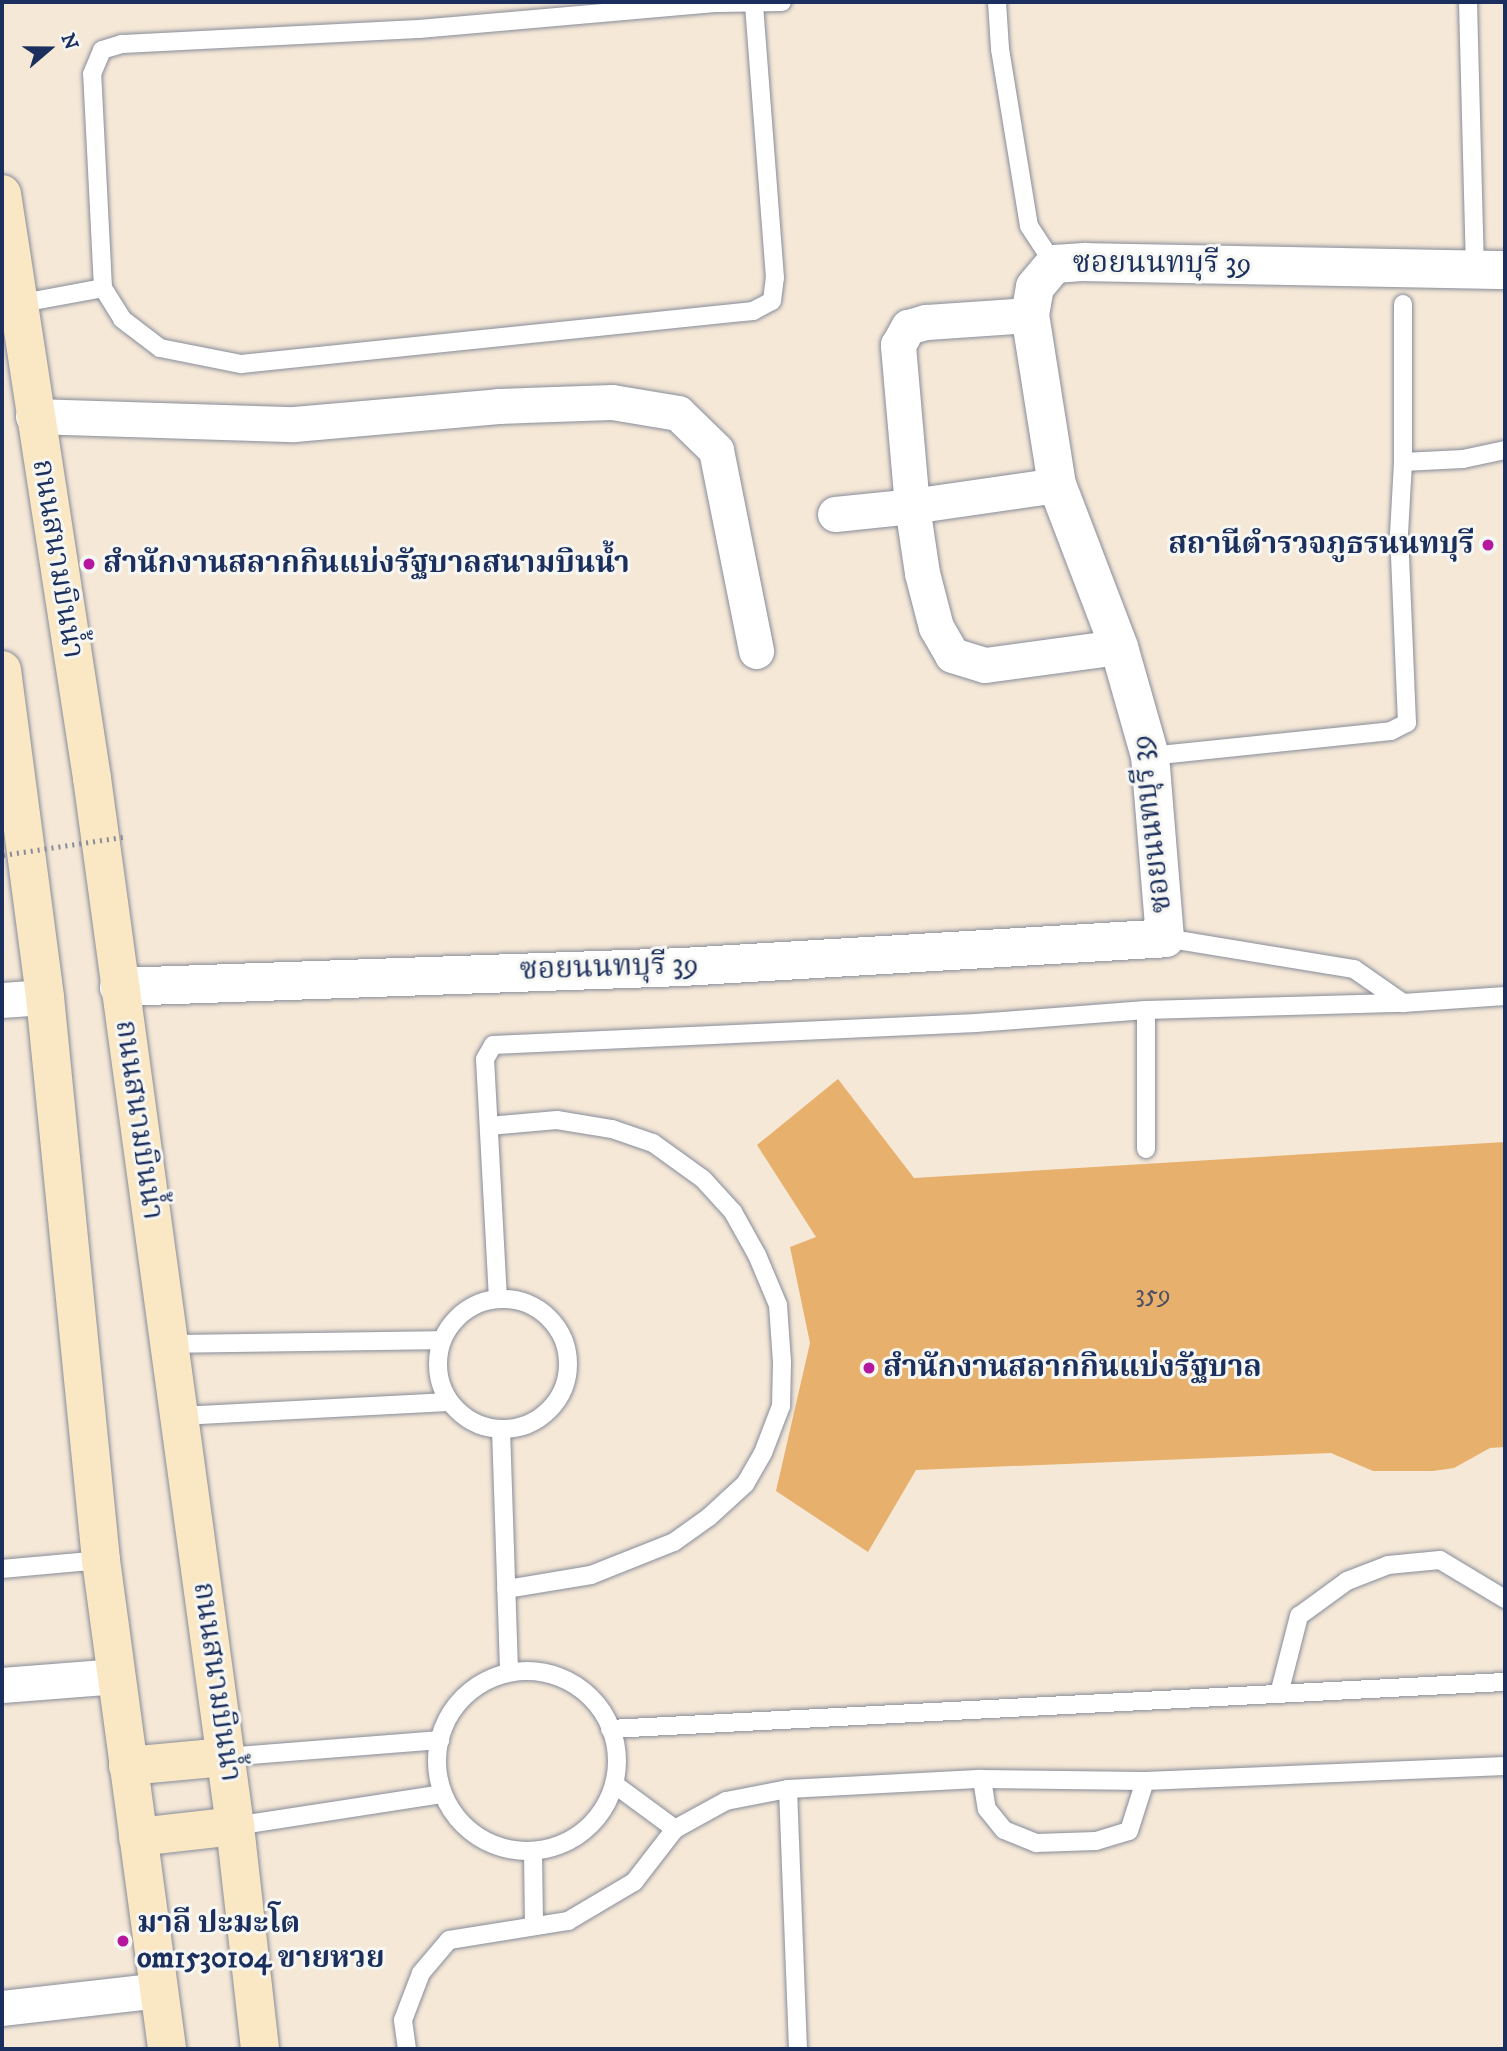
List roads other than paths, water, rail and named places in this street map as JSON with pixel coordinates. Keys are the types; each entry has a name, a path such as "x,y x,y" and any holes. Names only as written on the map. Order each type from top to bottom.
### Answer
{"main road":[{"name":"ถนนสนามบินน้ำ","path":"2,194 120,987 180,1416 235,1826 260,2049"},
{"path":"2,670 45,997 101,1560 167,2049"},
{"path":"128,1766 225,1756"},
{"path":"138,1837 235,1826"}],"street":[{"name":"ซอยนนทบุรี 39","path":"120,987 682,967 1166,938 1150,756 1119,647 1056,485 1030,315 1035,287 1054,264 1490,270"},
{"path":"1030,315 908,327 898,345 912,506 922,573 936,627 953,655 985,664 1119,647"},
{"path":"33,416 294,425 498,406 612,402 678,413 716,450 756,651"},
{"path":"835,514 1056,485"},
{"path":"2,1000 45,997"},
{"path":"2,1685 116,1676"},
{"path":"2,2008 159,1990"}],"lane":[{"path":"754,3 775,278 772,301 753,311 242,364 160,348 122,320 103,288 92,74 102,50 122,44 419,29 754,3 782,2"},
{"path":"997,2 1000,49 1029,226 1054,264"},
{"path":"1468,2 1490,270"},
{"path":"17,304 103,288"},
{"path":"1150,756 1391,731 1407,723 1399,534 1403,462 1403,304"},
{"path":"1403,462 1462,459 1505,450"},
{"path":"1166,938 1354,969 1403,1003"},
{"path":"498,1299 485,1059 493,1045 976,1024 1146,1010 1403,1003 1505,996"},
{"path":"1146,1010 1146,1149"},
{"path":"489,1126 557,1120 612,1129 653,1143 703,1179 733,1212 757,1255 778,1305 782,1362 781,1406 762,1453 745,1484 709,1517 674,1542 591,1575 506,1589"},
{"path":"498,1299 538,1310 554,1324 568,1363 565,1384 540,1418 501,1429 481,1426 450,1402 440,1384 442,1340 462,1313 498,1299"},
{"path":"170,1345 442,1340"},
{"path":"180,1416 450,1402"},
{"path":"501,1429 509,1672"},
{"path":"2,1569 101,1560"},
{"path":"1279,1694 1299,1616 1348,1581 1388,1565 1440,1560 1505,1599"},
{"path":"509,1672 540,1672 570,1682 594,1701 610,1729 617,1757 614,1784 603,1810 584,1831 560,1846 533,1852 505,1850 480,1839 458,1821 442,1794 440,1740 455,1704 480,1683 509,1672"},
{"path":"610,1729 1505,1682"},
{"path":"225,1756 440,1740"},
{"path":"407,2049 403,2020 421,1973 449,1940 568,1921 634,1882 675,1829 726,1801 788,1789 982,1779 1146,1781 1505,1766"},
{"path":"982,1779 987,1809 1004,1830 1036,1843 1096,1841 1129,1831 1146,1781"},
{"path":"614,1784 675,1829"},
{"path":"788,1789 798,2049"},
{"path":"235,1826 442,1794"},
{"path":"533,1852 534,1926"}],"place":[{"name":"สถานีตำรวจภูธรนนทบุรี","path":"1488,545"},
{"name":"สำนักงานสลากกินแบ่งรัฐบาลสนามบินน้ำ","path":"89,564"},
{"name":"สำนักงานสลากกินแบ่งรัฐบาล","path":"869,1368"},
{"name":"มาลี ปะมะโต om1530104 ขายหวย","path":"123,1941"}]}
